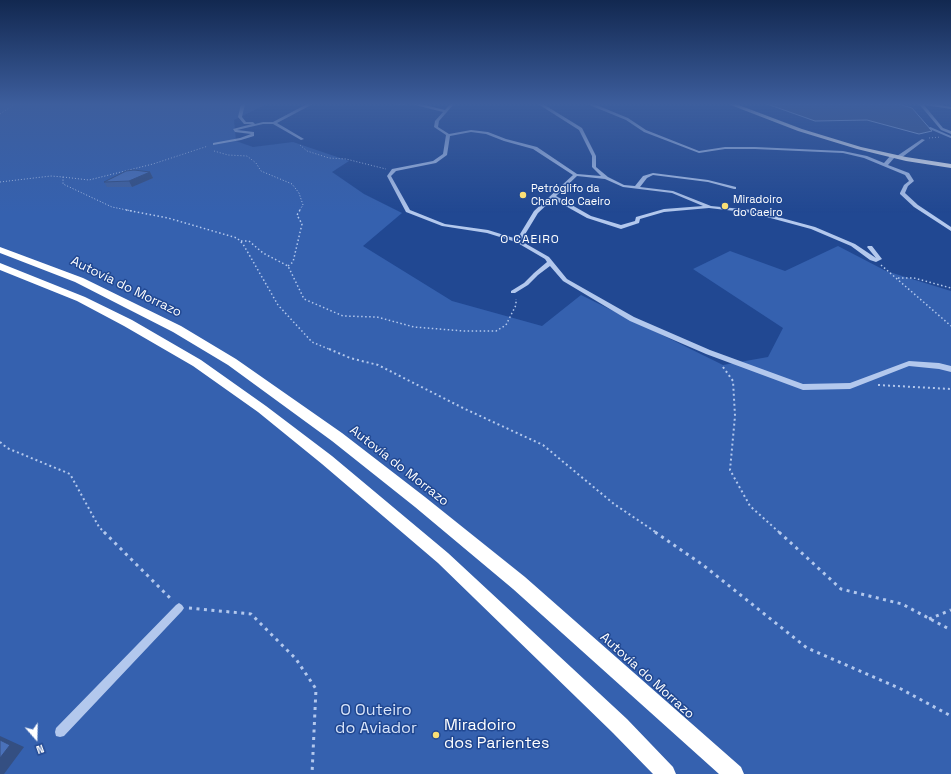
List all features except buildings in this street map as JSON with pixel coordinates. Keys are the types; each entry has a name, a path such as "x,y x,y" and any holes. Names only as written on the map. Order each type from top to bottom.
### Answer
{"highway":[{"name":"Autovía do Morrazo","path":"0,250 79,280 177,329 232,362 296,407 414,497 519,583 734,774"},
{"path":"0,266 81,299 128,323 197,363 262,409 327,460 443,558 620,726 666,774"}],"main road":[{"path":"834,140 867,150 951,166"}],"street":[{"path":"214,146 240,140"},
{"path":"447,140 445,154 434,162 394,170 390,176 408,211 444,225 488,232 518,241 547,258 565,280 632,319 708,352 803,387 850,386 909,363 939,366 951,369"},
{"path":"505,140 535,148 576,175 606,178 624,186 673,192 710,207"},
{"path":"586,140 594,156 594,167 606,178"},
{"path":"668,140 699,152 725,148 755,148 843,152 865,157 907,174 912,181 906,185 902,192 916,206 951,229"},
{"path":"885,165 896,156 923,140"},
{"path":"865,157 867,150"},
{"path":"636,188 645,177 654,174 708,181 734,188"},
{"path":"518,241 536,212 576,175"},
{"path":"553,197 589,217 621,227 637,222 638,218 664,211 710,207 752,212 813,228 853,245 876,260"},
{"path":"870,246 878,259 876,260"},
{"path":"514,292 526,284 550,263"},
{"path":"60,732 179,608"}],"path":[{"path":"302,140 300,146 307,151 329,158 346,159 394,170"},
{"path":"0,182 51,176 89,180 153,164 214,146 213,150 218,153 247,156 256,162 261,171 292,184 299,193 303,205 297,215 302,224 293,262 288,266"},
{"path":"63,177 63,184 112,207 168,218 237,238 278,305 312,342 350,358 378,365 465,409 543,445 614,504 703,565 807,648 902,689 951,716"},
{"path":"240,242 249,241 263,253 288,266 304,299 343,316 377,317 414,327 464,331 496,331 506,326 516,305 514,292"},
{"path":"876,260 951,326"},
{"path":"897,278 914,278 951,288"},
{"path":"708,352 733,381 735,416 730,470 750,506 841,589 902,604 951,630"},
{"path":"874,385 951,389"},
{"path":"0,442 7,448 70,474 99,527 179,608 251,614 296,659 316,689 312,774"},
{"path":"930,619 951,610"}],"green space":[{"name":"O Outeiro do Aviador","path":"0,140 236,140 253,147 293,142 349,161 332,172 364,194 402,213 363,246 452,301 542,326 581,295 723,365 768,357 783,328 693,269 730,251 785,271 838,246 886,271 951,291 951,774 0,774"}],"place":[{"name":"Petróglifo da Chan do Caeiro","path":"523,195"},
{"name":"Miradoiro do Caeiro","path":"725,206"},
{"name":"Miradoiro dos Parientes","path":"436,735"}],"district":[{"name":"O CAEIRO","path":"530,240"}]}
